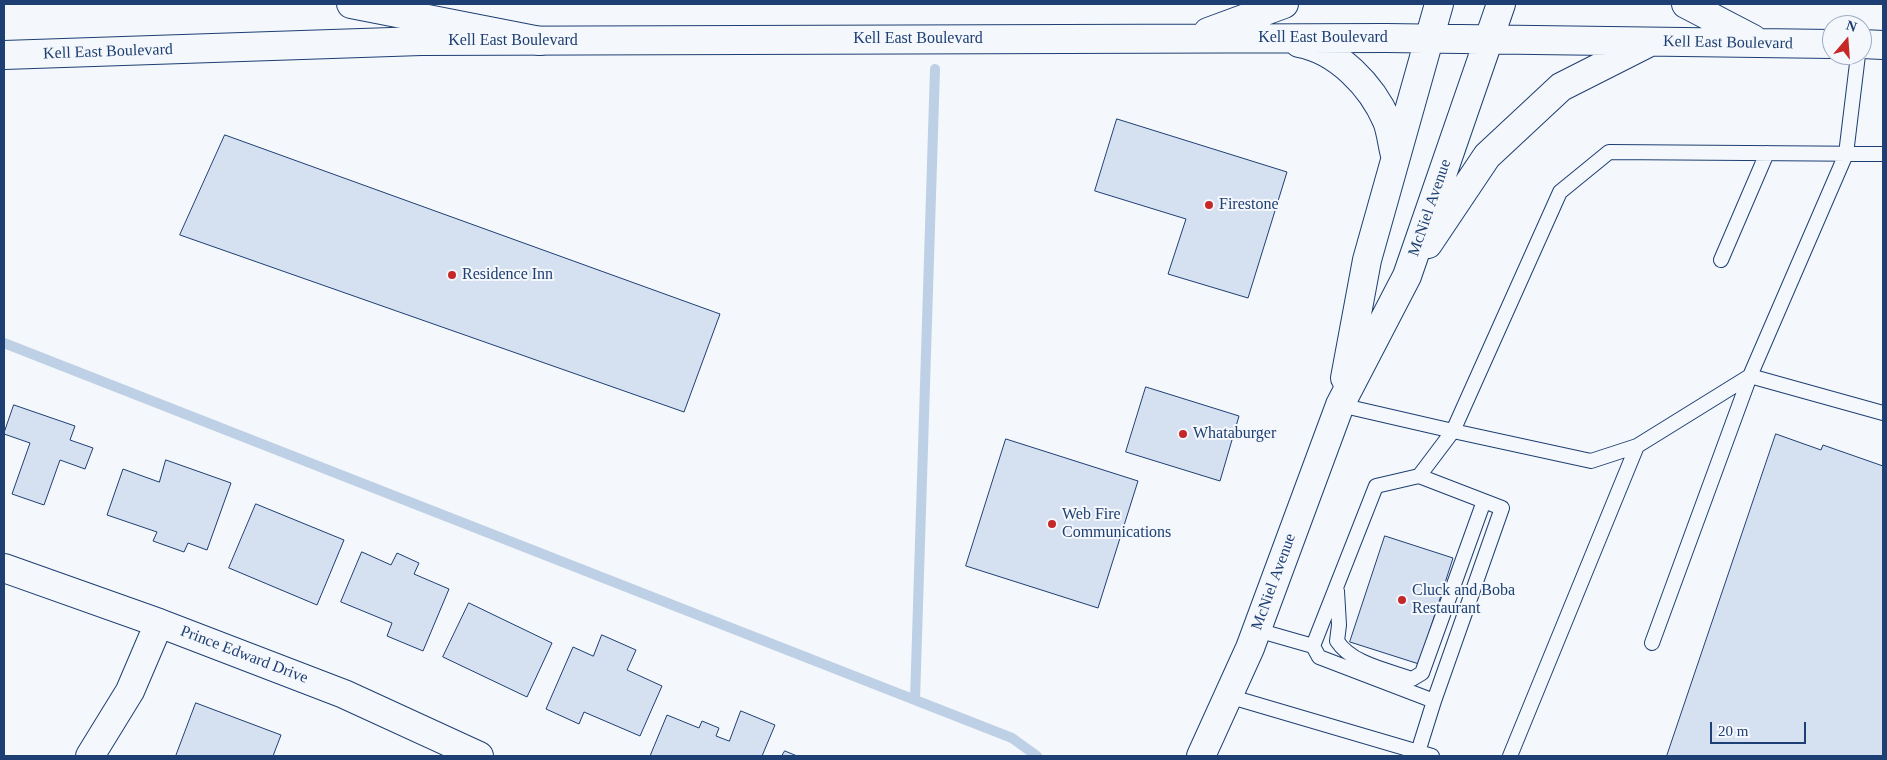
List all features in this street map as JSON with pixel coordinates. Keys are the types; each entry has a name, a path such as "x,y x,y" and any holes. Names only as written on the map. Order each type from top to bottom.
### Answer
{"main road":[{"path":"351,4 540,41"},
{"path":"1191,38 1284,4"},
{"name":"McNiel Avenue","path":"1340,405 1367,260 1439,4"},
{"name":"McNiel Avenue","path":"1201,756 1257,630 1340,405 1407,276 1501,4"},
{"path":"1686,4 1760,43"},
{"path":"1271,38 1308,45 1342,62 1369,88 1387,122 1395,158"},
{"name":"Kell East Boulevard","path":"4,55 411,41 1429,38 1822,44"},
{"path":"1407,276 1487,156 1560,87 1651,42"},
{"name":"Prince Edward Drive","path":"4,568 159,623 344,694 479,756"},
{"path":"90,756 130,691 159,623"}],"lane":[{"path":"1652,643 1750,376 1846,154 1857,65"},
{"path":"1419,476 1452,431 1560,192 1609,152 1883,154"},
{"path":"1721,260 1767,153"},
{"path":"1340,405 1591,461 1637,446 1750,376 1883,413"},
{"path":"1510,756 1637,446"},
{"path":"1313,646 1376,486 1419,476 1502,508 1418,752"},
{"path":"1337,585 1339,626 1337,641 1343,650 1363,662 1412,679 1422,673 1484,501"},
{"path":"1257,630 1313,646 1319,657 1434,701"},
{"path":"1228,696 1432,756"}],"building":[{"name":"Firestone","path":"1117,119 1287,172 1248,298 1168,274 1186,219 1095,191"},
{"name":"Residence Inn","path":"225,135 720,314 684,412 180,235"},
{"name":"Whataburger","path":"1146,387 1239,416 1220,481 1126,452"},
{"path":"14,405 75,426 70,440 93,448 85,469 60,460 44,505 12,494 30,443 4,434"},
{"path":"1776,434 1821,450 1823,445 1883,466 1883,756 1667,756"},
{"name":"Web Fire Communications","path":"1006,439 1138,481 1098,608 966,566"},
{"path":"166,460 231,483 207,550 188,543 184,552 153,541 157,532 107,515 123,469 159,482"},
{"path":"256,504 344,540 317,605 229,568"},
{"name":"Cluck and Boba Restaurant","path":"1385,536 1453,558 1419,664 1350,642"},
{"path":"362,552 391,565 397,553 419,563 414,574 449,589 423,651 387,636 392,623 341,602"},
{"path":"469,603 552,643 527,697 443,657"},
{"path":"602,635 636,650 627,670 662,686 640,736 584,712 579,724 546,709 573,647 593,656"},
{"path":"196,703 281,735 273,756 176,756"},
{"path":"741,711 775,725 762,756 650,756 667,715 699,728 702,721 719,728 716,736 729,741"},
{"path":"785,751 797,756 782,756"}],"waterway":[{"path":"915,700 935,69"},
{"path":"4,343 1012,738 1037,756"}],"place":[{"name":"Firestone","path":"1209,205"},
{"name":"Residence Inn","path":"452,275"},
{"name":"Whataburger","path":"1183,434"},
{"name":"Web Fire Communications","path":"1052,524"},
{"name":"Cluck and Boba Restaurant","path":"1402,600"}]}
